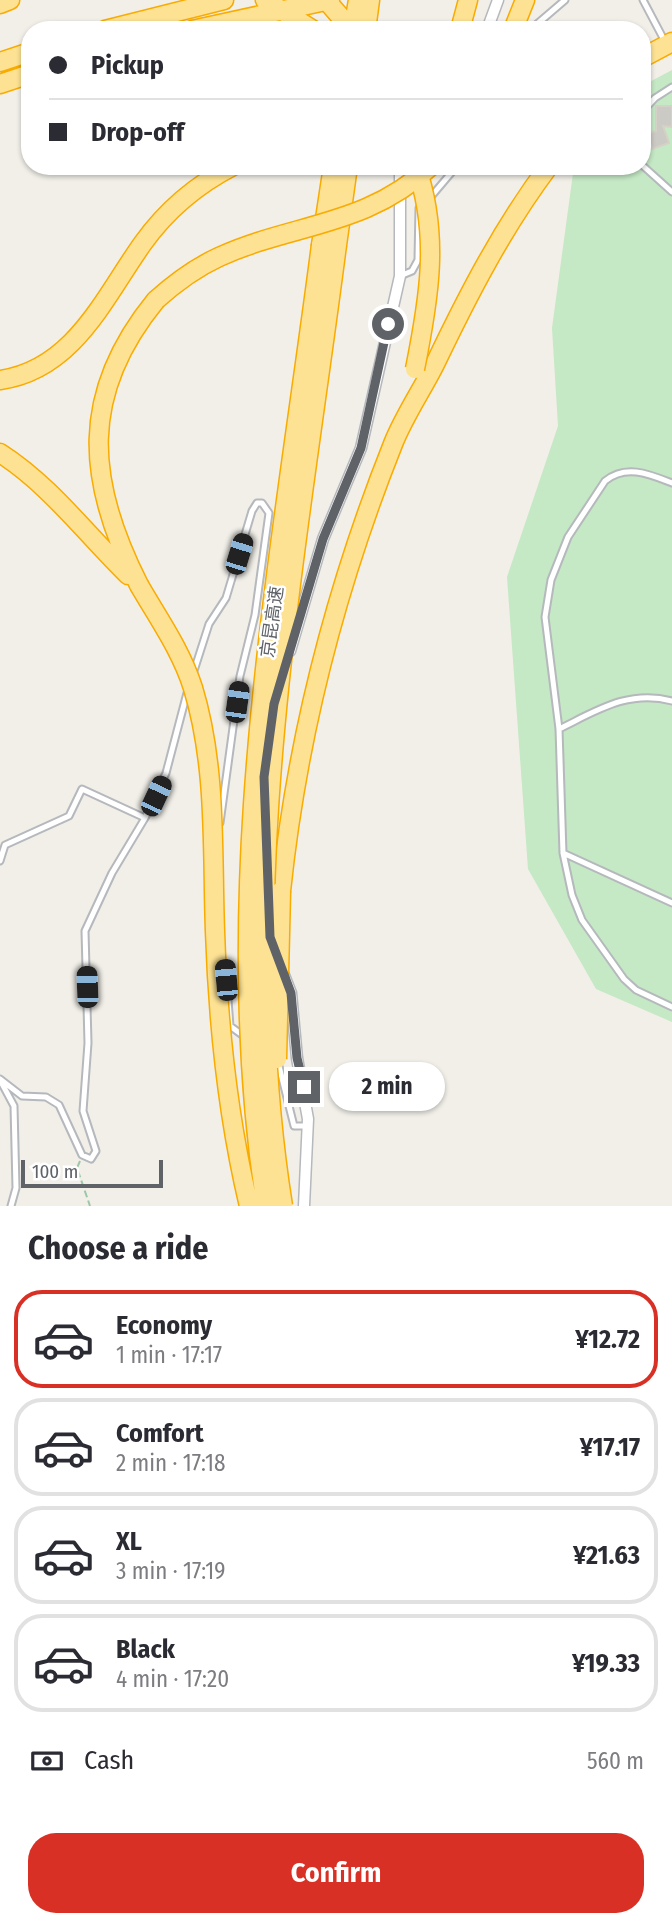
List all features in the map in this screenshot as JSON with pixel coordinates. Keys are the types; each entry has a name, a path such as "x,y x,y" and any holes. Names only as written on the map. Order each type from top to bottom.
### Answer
{"highway":[{"path":"0,4 8,0"},
{"path":"137,21 224,0"},
{"path":"265,0 299,21"},
{"path":"233,21 328,0 345,21"},
{"path":"354,21 358,0"},
{"path":"367,21 370,0"},
{"path":"462,21 468,0"},
{"path":"517,21 526,0"},
{"path":"651,52 666,41"},
{"path":"651,57 666,41"},
{"path":"0,62 21,55"},
{"path":"0,85 21,77"},
{"path":"0,380 48,362 71,344 93,320 160,223 183,199 219,175"},
{"name":"京昆高速","path":"283,1206 275,1157 263,999 265,863 281,673 329,246 332,175"},
{"name":"京昆高速","path":"266,1206 250,1068 247,898 265,671 329,246 346,175"},
{"path":"275,1157 281,891 296,780 319,676 356,547 394,441 415,369 432,261 427,205 418,175"},
{"path":"249,1206 233,1117 219,982 209,765 201,718 184,664 117,542 102,495 99,434 106,397 119,358 134,329 156,300 175,284 219,257 259,242 336,222 394,193 419,175"},
{"path":"394,441 481,273 523,200 542,175"},
{"path":"0,453 21,466 52,495 89,538 139,584"}],"street":[{"path":"490,21 498,0"},
{"path":"304,1206 307,1126 291,993 270,937 264,777 274,704 323,539 361,448 400,276 400,175"}],"lane":[{"path":"540,21 565,0"},
{"path":"642,0 666,41"},
{"path":"651,102 672,87"},
{"path":"651,172 672,192"},
{"path":"400,276 412,271 418,260 419,209 450,175"},
{"path":"672,483 635,471 613,474 597,489 568,537 551,580 545,617 559,729 563,853 582,920 624,979 636,990 672,1007"},
{"path":"0,1079 22,1096 46,1097 59,1105 82,1155 91,1159 96,1151 83,1111 84,1065 88,1043 85,931 112,873 145,818 166,773 191,677 209,624 226,598 251,511 257,503 262,503 269,513 255,615 240,677 219,828 219,868 208,889 209,904 222,934 230,1026 278,1062 294,1126 307,1126"},
{"path":"559,729 630,697 644,696 672,701"},
{"path":"0,861 5,845 69,817 82,789 145,818"},
{"path":"563,853 672,903"},
{"path":"0,1079 14,1106 16,1188 11,1206"}],"path":[{"path":"82,1155 77,1168 90,1206"}],"green space":[{"path":"672,70 672,1022 596,989 528,869 507,577 558,426 552,328 573,175 651,175 651,81"}],"building":[{"path":"656,106 672,106 672,127 663,126 669,143 652,149 651,133 656,131"}],"route":[{"path":"304,1087 297,1058 291,993 270,937 264,777 274,704 316,571 323,539 361,448 388,324"}]}
